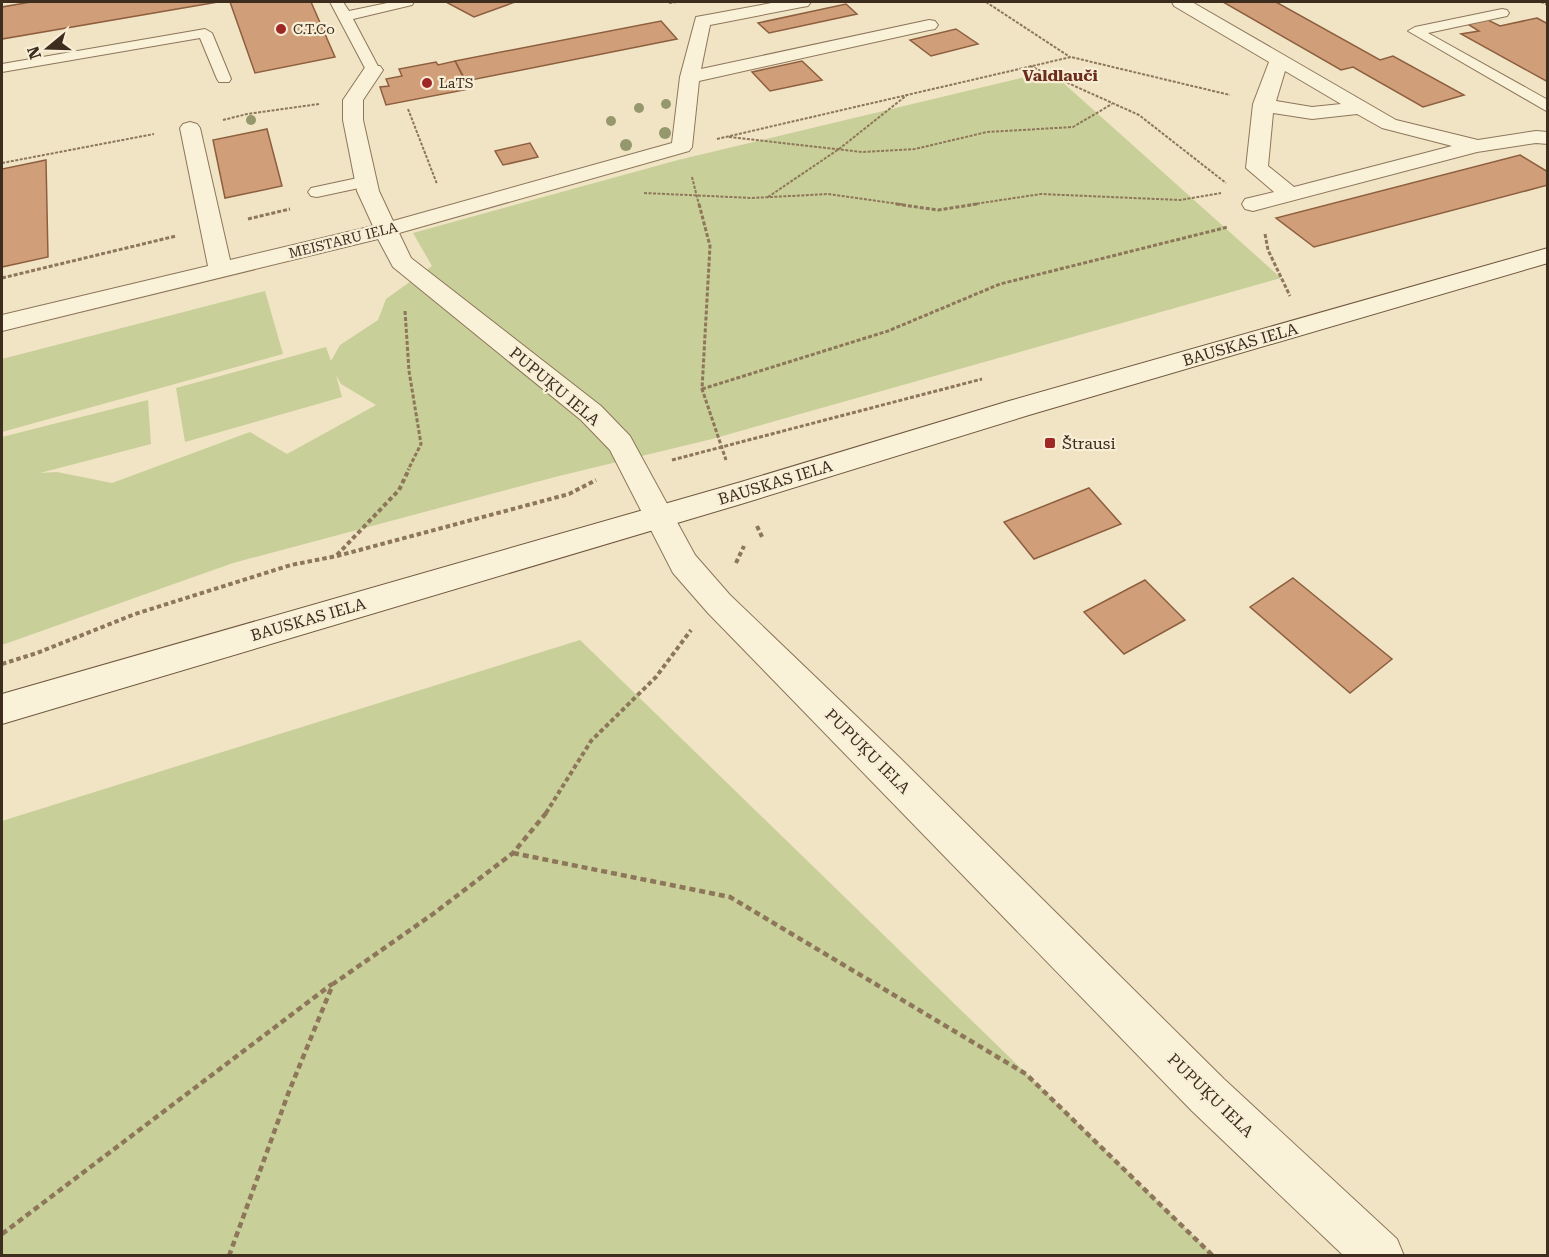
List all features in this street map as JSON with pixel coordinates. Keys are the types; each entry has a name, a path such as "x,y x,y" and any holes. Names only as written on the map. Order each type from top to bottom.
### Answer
{"street":[{"path":"682,147 690,76 702,21 802,2"},
{"path":"1180,2 1389,124 1478,146"},
{"path":"690,76 929,25"},
{"path":"1279,60 1263,104 1258,130 1257,168 1290,194"},
{"name":"PUPUĶU IELA","path":"373,70 353,100 353,120 367,181 385,230 401,262 591,413 620,443 684,564 719,604 895,778 1208,1095 1380,1256"},
{"path":"1263,104 1287,111 1319,115 1360,108"},
{"path":"190,128 221,271"},
{"path":"1250,203 1478,146 1536,137 1548,138"},
{"name":"MEISTARU IELA","path":"2,323 385,230 682,147"},
{"name":"BAUSKAS IELA","path":"2,709 753,490 1019,408 1548,255"}],"lane":[{"path":"337,2 347,16 373,70"},
{"path":"347,16 407,2"},
{"path":"1502,13 1415,31 1548,107"},
{"path":"2,68 205,33 224,79"},
{"path":"317,192 367,181"}],"path":[{"path":"669,3 677,2"},
{"path":"986,2 1071,57 1263,104"},
{"path":"1541,2 1548,5"},
{"path":"721,449 702,389 710,246 698,196 682,147 1071,57"},
{"path":"1030,66 1139,115 1250,203 1290,297"},
{"path":"767,197 839,149 908,94"},
{"path":"726,136 862,152 915,149 987,132 1073,127 1112,104"},
{"path":"408,109 449,212"},
{"path":"2,163 57,153"},
{"path":"2,278 308,205 317,192"},
{"path":"698,196 767,197 828,194 938,210 1041,194 1250,203"},
{"path":"702,389 888,331 1000,284 1204,231 1243,225 1250,203"},
{"path":"337,556 399,490 421,444 409,371 401,262"},
{"path":"1279,300 1296,295"},
{"path":"2,664 37,653 135,614 291,565 337,556 569,494 603,476 721,449 984,379"},
{"path":"2,1234 333,984 433,914 513,853 547,812 591,741 656,677 689,632 719,604"},
{"path":"513,853 730,897 1026,1074 1213,1256"},
{"path":"229,1256 288,1094 333,984"}],"green space":[{"path":"1050,71 1281,278 712,439 559,476 233,563 2,645 2,437 148,400 151,444 40,473 57,472 112,483 250,432 287,454 376,405 341,384 336,375 342,397 185,442 176,388 326,347 331,361 340,345 378,320 386,299 432,266 413,233 678,160"},
{"path":"265,291 283,354 2,432 2,359"},
{"path":"580,640 1213,1255 2,1255 2,821"}],"building":[{"path":"31,2 218,2 2,39 2,7"},
{"name":"C.T.Co","path":"230,2 311,2 335,57 255,73"},
{"path":"446,2 515,2 474,17"},
{"path":"1223,2 1276,2 1380,60 1393,56 1464,95 1423,107 1353,67 1341,70"},
{"path":"846,4 857,14 769,33 758,23"},
{"path":"1537,18 1548,24 1548,82 1461,34 1479,31 1466,23 1486,19 1500,26"},
{"path":"661,21 677,39 466,81 455,61"},
{"path":"956,29 978,44 931,56 910,40"},
{"name":"LaTS","path":"455,61 469,89 386,105 380,87 389,86 386,79 402,76 399,69"},
{"path":"802,61 822,80 770,91 752,72"},
{"path":"267,129 282,186 225,198 213,140"},
{"path":"530,143 538,157 503,165 495,151"},
{"path":"1520,155 1548,172 1548,185 1314,247 1276,218"},
{"path":"46,160 48,257 2,267 2,169"},
{"path":"1089,488 1121,524 1034,559 1004,522"},
{"path":"1293,578 1392,659 1350,693 1250,607"},
{"path":"1145,580 1185,620 1124,654 1084,612"}],"place":[{"name":"C.T.Co","path":"281,29"},
{"name":"LaTS","path":"427,83"},
{"name":"Štrausi","path":"1050,443"}],"district":[{"name":"Valdlauči","path":"1060,75"}]}
